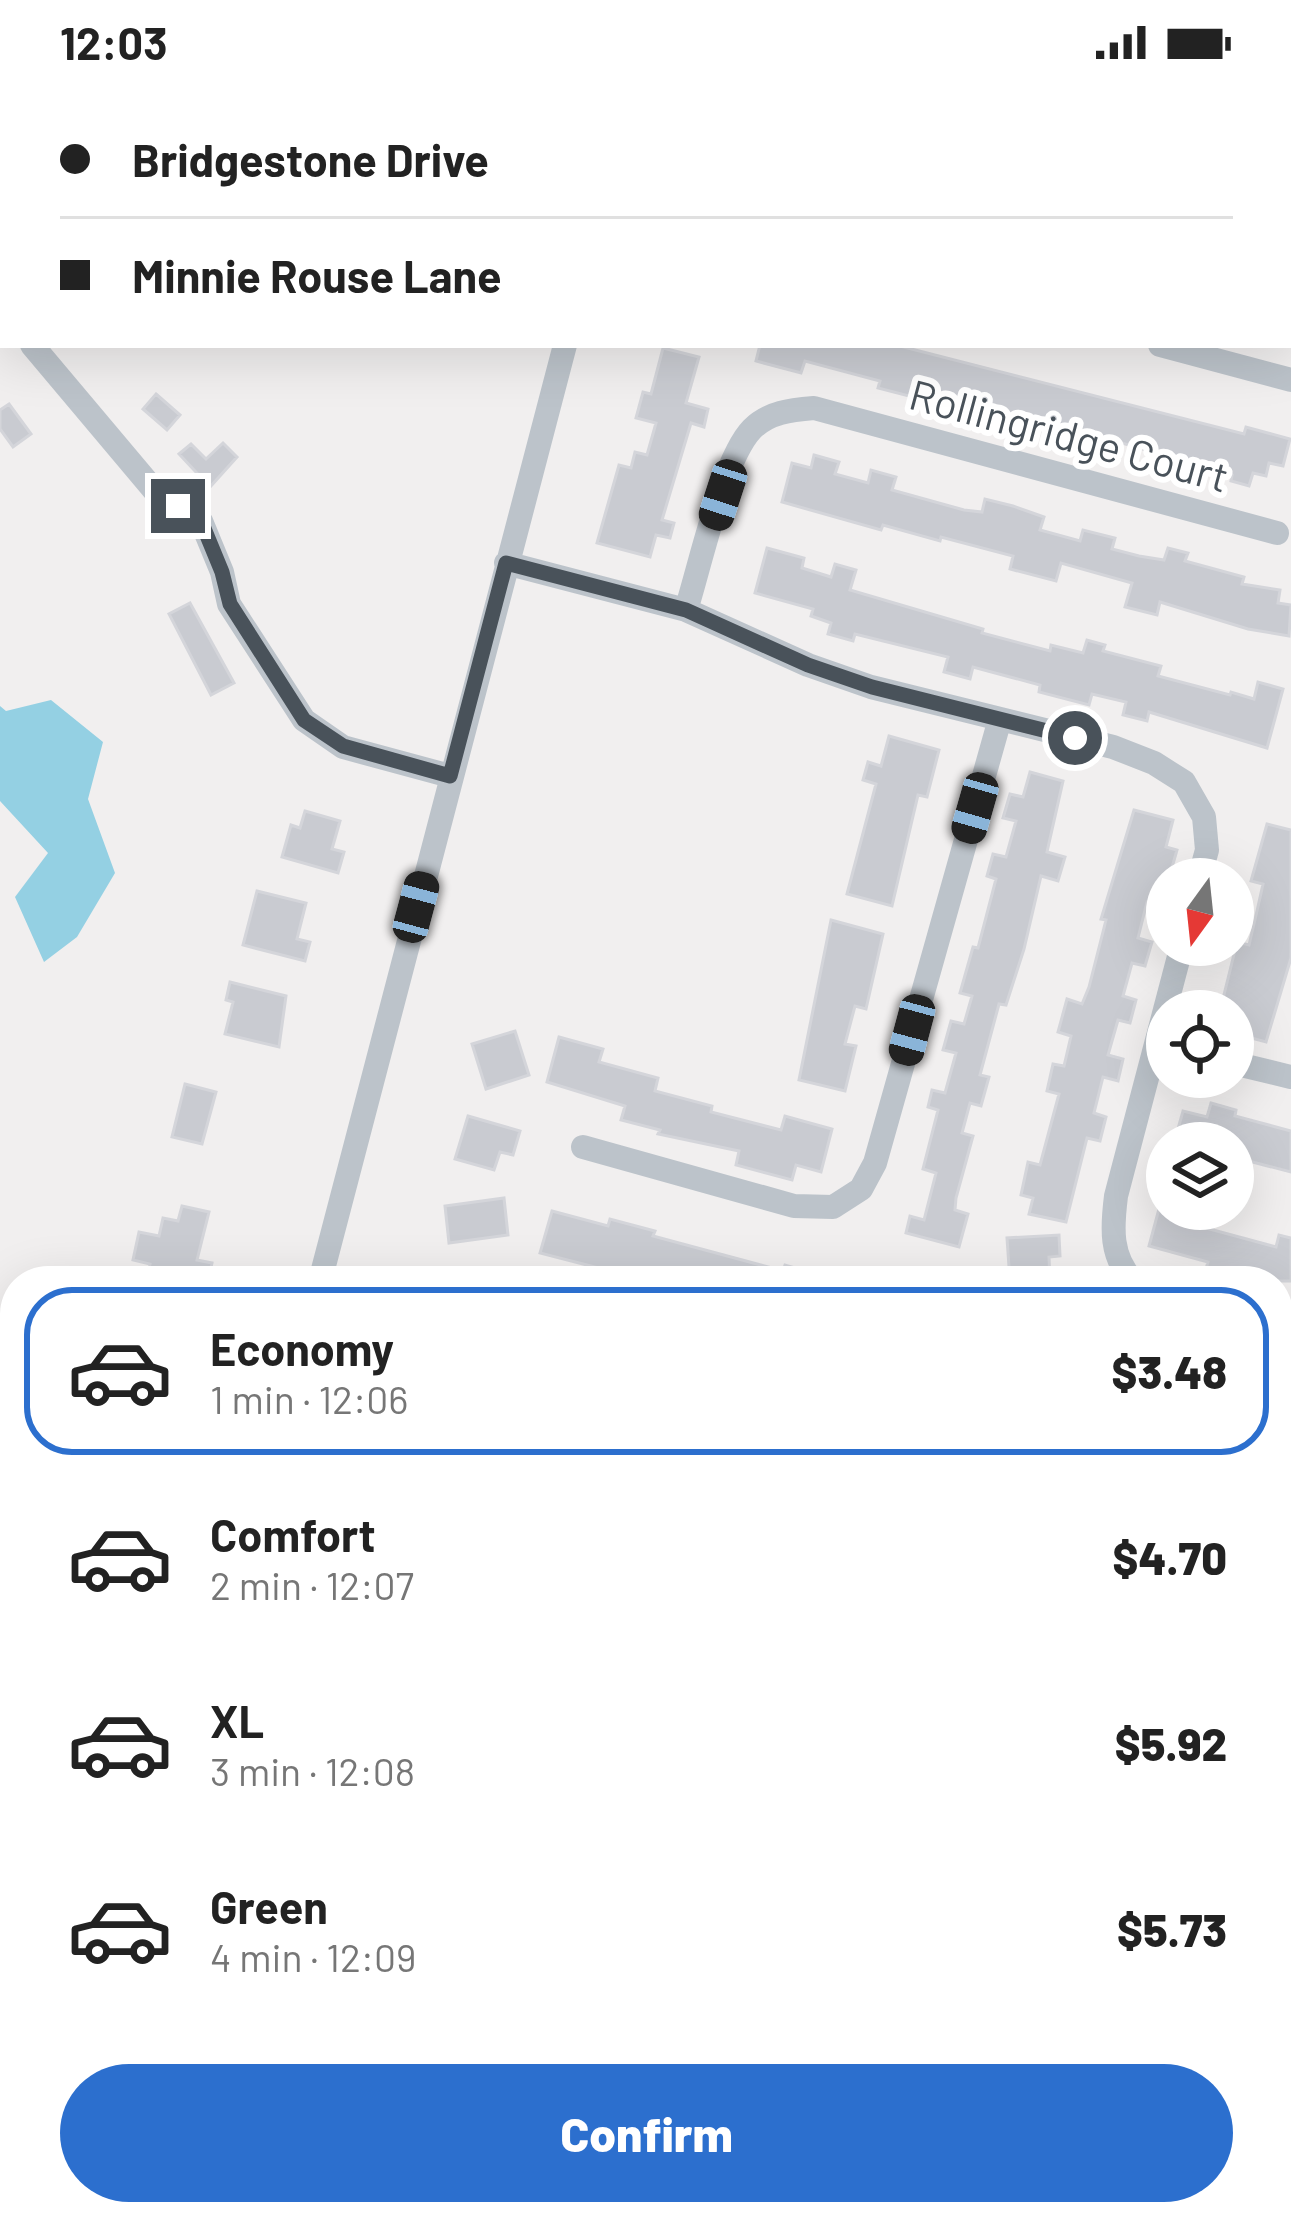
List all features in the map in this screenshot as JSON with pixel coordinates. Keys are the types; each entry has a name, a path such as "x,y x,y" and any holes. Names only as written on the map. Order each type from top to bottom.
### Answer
{"street":[{"path":"35,348 154,490 201,521 230,604 304,720 343,746 450,776"},
{"path":"324,1266 564,348"},
{"path":"1171,348 1291,380"},
{"name":"Rollingridge Court","path":"686,610 735,457 753,429 779,412 814,408 1277,533"},
{"path":"506,563 686,610 808,665 872,687 1113,747 1154,763 1184,782 1204,817 1205,858"},
{"path":"583,1147 794,1206 833,1207 861,1189 875,1163 1000,719"},
{"path":"1254,1068 1291,1077"},
{"path":"1120,1266 1112,1229 1116,1196 1146,1098"}],"water":[{"path":"51,700 103,742 88,799 115,873 77,937 44,962 15,897 48,853 0,801 0,706 6,711"}],"building":[{"path":"663,348 699,357 686,403 708,409 704,427 691,423 662,520 674,523 670,538 656,535 650,557 597,543 619,465 631,468 635,452 647,455 656,423 636,418 643,392 651,394"},
{"path":"759,348 908,348 1244,434 1246,427 1290,439 1283,466 1269,463 1266,476 1253,473 1249,486 1231,481 1232,475 1043,420 1040,431 1019,425 1021,416 984,406 982,415 878,388 880,381 805,361 801,373 756,361"},
{"path":"156,394 180,415 167,430 143,409"},
{"path":"9,404 31,434 13,447 0,429 0,410"},
{"path":"223,443 237,457 210,487 179,454 191,444 206,459"},
{"path":"814,455 839,462 835,474 868,483 871,470 896,477 892,490 964,510 982,512 985,499 1013,506 1044,517 1040,530 1080,541 1083,530 1115,538 1112,549 1139,556 1164,560 1168,548 1188,553 1185,561 1244,577 1242,584 1280,590 1278,603 1291,605 1289,636 1248,629 1160,602 1157,615 1125,607 1132,583 1061,563 1056,581 1010,569 1013,556 883,525 881,530 782,502 792,463 811,468"},
{"path":"767,548 804,558 802,568 831,577 835,564 856,570 850,590 983,629 982,633 1050,651 1051,645 1083,653 1087,640 1105,645 1103,651 1161,666 1158,676 1230,695 1254,699 1258,682 1283,689 1267,748 1149,712 1147,721 1123,715 1126,702 1092,694 1089,705 1039,692 1040,685 973,667 970,679 944,672 948,657 855,634 853,641 828,634 831,623 811,616 813,609 755,593"},
{"path":"190,603 234,683 211,695 169,614"},
{"path":"889,736 939,750 927,797 918,795 892,906 847,894 876,784 863,780 868,762 881,766"},
{"path":"1030,772 1063,781 1047,852 1065,857 1058,881 1041,876 1024,949 1006,1005 999,1004 980,1075 989,1077 981,1106 970,1103 962,1133 973,1136 955,1210 968,1214 959,1247 906,1233 910,1216 924,1220 936,1173 923,1169 938,1110 928,1107 932,1090 945,1093 956,1053 943,1050 951,1021 964,1024 972,996 960,993 973,947 978,948 996,879 987,876 993,854 1006,857 1016,821 1003,818 1010,794 1023,797"},
{"path":"1134,810 1173,820 1166,847 1177,850 1175,858 1146,858 1146,906 1138,938 1146,940 1146,963 1132,963 1123,996 1136,1000 1130,1023 1118,1020 1108,1055 1123,1059 1118,1081 1103,1077 1094,1113 1106,1117 1100,1141 1087,1138 1066,1222 1029,1214 1033,1198 1021,1195 1028,1162 1040,1165 1059,1094 1047,1091 1053,1064 1064,1066 1071,1036 1058,1032 1067,999 1082,1004 1106,920 1101,919"},
{"path":"305,811 340,821 332,849 344,852 338,873 282,857 291,825 300,828"},
{"path":"1267,824 1291,830 1291,958 1266,1042 1254,1039 1254,990 1225,990 1231,966 1254,966 1254,923 1263,884 1254,882"},
{"path":"257,891 306,903 297,939 310,942 305,961 243,945"},
{"path":"831,920 883,934 866,1009 855,1006 845,1044 856,1046 845,1091 799,1080"},
{"path":"230,982 286,996 279,1047 225,1034 233,1002 226,1000"},
{"path":"515,1031 529,1075 486,1089 472,1044"},
{"path":"559,1037 603,1049 599,1062 658,1078 655,1091 712,1106 711,1112 781,1130 785,1116 832,1129 821,1172 796,1165 792,1180 736,1165 739,1151 658,1134 660,1130 621,1120 625,1106 547,1082"},
{"path":"185,1084 216,1092 202,1144 172,1137"},
{"path":"1211,1103 1236,1110 1235,1116 1291,1131 1291,1172 1254,1162 1254,1122 1180,1122 1183,1111 1207,1117"},
{"path":"468,1116 520,1131 513,1155 500,1152 494,1170 455,1159"},
{"path":"504,1198 508,1235 449,1243 445,1206"},
{"path":"182,1206 209,1212 197,1260 211,1266 150,1266 133,1260 139,1232 159,1236 163,1218 178,1221"},
{"path":"552,1211 608,1226 610,1219 655,1231 653,1236 764,1266 591,1266 540,1253"},
{"path":"1153,1230 1213,1230 1276,1247 1279,1235 1291,1238 1291,1266 1207,1266 1208,1262 1149,1246"},
{"path":"1059,1235 1060,1256 1049,1257 1049,1266 1009,1266 1007,1238"}],"route":[{"path":"178,506 201,521 230,604 304,720 343,746 398,764 450,776 506,563 686,610 808,665 872,687 1075,738"}]}
